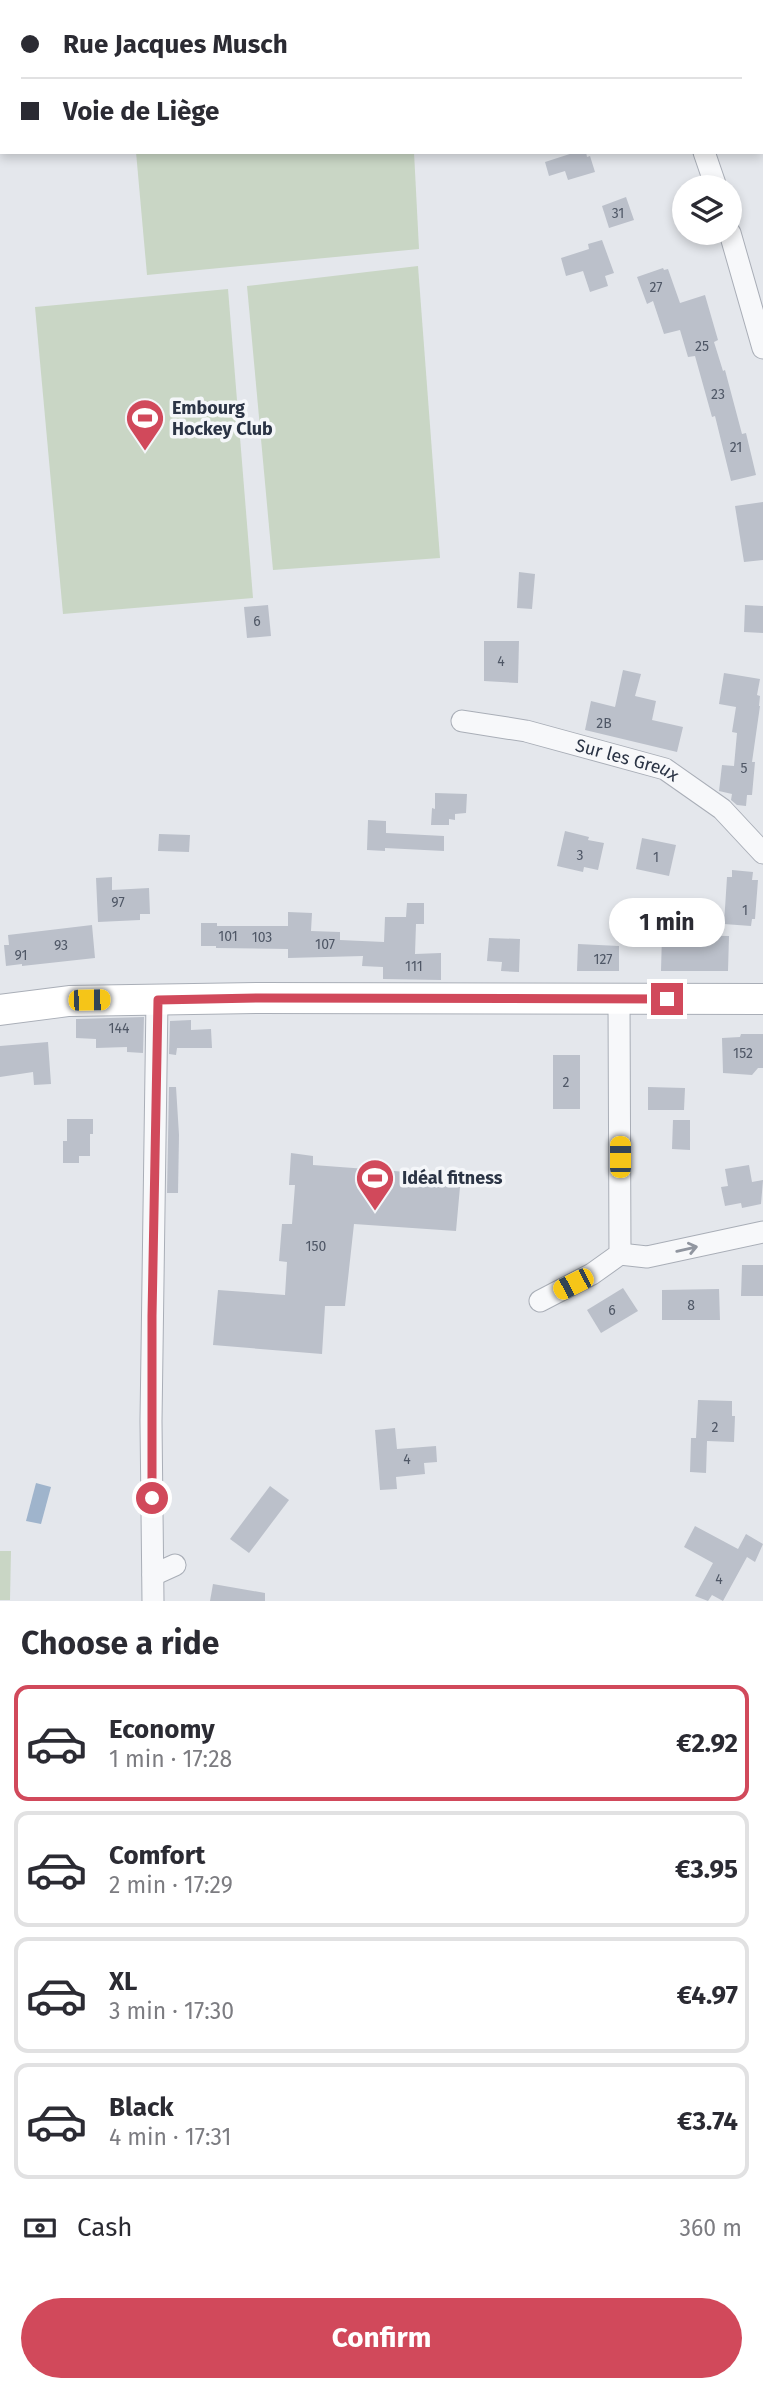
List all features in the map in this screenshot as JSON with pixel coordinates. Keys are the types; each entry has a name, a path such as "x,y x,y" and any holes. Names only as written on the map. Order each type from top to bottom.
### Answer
{"street":[{"path":"705,154 712,175"},
{"path":"733,245 763,348"},
{"name":"Sur les Greux","path":"461,721 526,731 665,769 722,809 763,853"},
{"path":"0,1010 69,1001 259,998 763,999"},
{"path":"619,999 620,1254"},
{"path":"153,1601 151,1421 158,1000"},
{"path":"540,1301 592,1274 620,1254 647,1257 763,1231"},
{"path":"153,1575 175,1565"}],"green space":[{"path":"136,154 414,154 419,249 147,275"},
{"path":"418,266 440,558 273,570 247,286"},
{"name":"Embourg Hockey Club","path":"228,289 253,598 63,614 35,307"},
{"path":"0,1551 11,1551 10,1600 0,1600"}],"water":[{"path":"36,1483 51,1487 41,1524 26,1521"}],"building":[{"path":"570,154 586,154 587,157 590,156 595,172 568,180 565,171 549,176 545,162"},
{"path":"626,197 634,220 609,228 602,206"},
{"path":"602,240 614,273 605,276 608,286 590,292 583,271 566,276 561,258 589,249 588,244"},
{"path":"663,268 668,269 680,303 705,295 718,340 714,342 723,371 725,370 742,434 746,433 756,475 731,481 715,416 712,417 695,356 688,357 680,330 664,334 653,301 647,304 637,277"},
{"path":"763,502 763,560 744,562 735,506"},
{"path":"519,572 535,574 532,609 517,608"},
{"path":"268,605 271,636 247,638 244,607"},
{"path":"745,605 763,606 763,633 744,632"},
{"path":"484,641 519,641 518,683 484,681"},
{"path":"623,670 641,674 635,696 656,701 652,720 683,727 677,752 585,730 591,701 615,707"},
{"path":"724,673 760,679 757,695 760,696 760,706 752,762 755,762 752,795 747,795 746,806 737,805 731,800 732,794 719,791 722,765 734,766 737,733 732,732 736,707 719,704"},
{"path":"435,793 467,794 466,813 455,814 455,820 449,819 449,825 431,825"},
{"path":"368,820 386,821 386,833 444,836 444,851 385,848 385,851 367,850"},
{"path":"565,831 604,843 598,870 584,867 583,872 557,866"},
{"path":"159,834 190,835 189,852 158,851"},
{"path":"642,838 676,845 669,876 636,869"},
{"path":"732,870 753,872 752,880 758,880 755,919 752,919 751,926 724,924 727,877 732,877"},
{"path":"112,877 112,890 149,888 150,914 140,914 140,920 98,922 96,878"},
{"path":"407,903 424,903 424,924 416,924 415,954 441,953 441,980 383,979 383,967 362,966 363,956 288,958 288,949 201,946 201,923 217,923 217,926 288,926 288,912 312,913 311,931 340,932 340,940 384,942 385,917 406,917"},
{"path":"92,925 95,958 6,966 4,945 9,945 8,935"},
{"path":"662,935 729,936 728,971 661,971"},
{"path":"489,938 520,939 519,972 501,971 502,962 487,961"},
{"path":"578,944 619,946 619,971 577,971"},
{"path":"144,1017 143,1053 127,1052 127,1047 96,1048 96,1039 76,1038 76,1019"},
{"path":"191,1020 191,1030 211,1029 212,1048 177,1048 176,1055 169,1054 170,1021"},
{"path":"741,1034 763,1034 763,1068 758,1068 752,1075 723,1073 722,1038 740,1037"},
{"path":"48,1042 51,1084 34,1085 33,1072 0,1077 0,1046"},
{"path":"553,1055 580,1055 580,1109 553,1109"},
{"path":"169,1087 176,1087 178,1193 167,1193"},
{"path":"648,1087 685,1088 684,1110 648,1110"},
{"path":"67,1119 93,1119 90,1156 79,1156 79,1163 63,1163"},
{"path":"673,1120 690,1120 690,1150 672,1149"},
{"path":"291,1153 313,1156 313,1165 461,1176 456,1231 354,1224 345,1306 325,1306 322,1354 213,1345 218,1290 285,1295 287,1262 279,1261 282,1224 292,1224 295,1185 289,1185"},
{"path":"749,1165 752,1182 763,1180 761,1204 742,1208 741,1203 725,1206 721,1187 728,1186 725,1169"},
{"path":"742,1265 763,1265 763,1296 741,1296"},
{"path":"623,1288 638,1311 601,1333 587,1310"},
{"path":"719,1289 720,1320 662,1320 662,1290"},
{"path":"698,1400 732,1401 732,1416 735,1416 734,1442 707,1441 706,1473 690,1472 691,1438 696,1438"},
{"path":"395,1428 397,1449 436,1446 437,1462 424,1463 425,1474 396,1477 397,1489 380,1490 375,1430"},
{"path":"270,1486 289,1500 249,1553 230,1539"},
{"path":"695,1526 738,1549 746,1534 763,1544 755,1562 747,1557 723,1601 712,1595 708,1601 695,1596 713,1563 684,1547"},
{"path":"213,1584 265,1593 265,1601 210,1601"}],"place":[{"name":"Embourg Hockey Club","path":"145,452"},
{"name":"Idéal fitness","path":"375,1212"}],"route":[{"path":"152,1498 155,1054 158,1000 667,999"}]}
